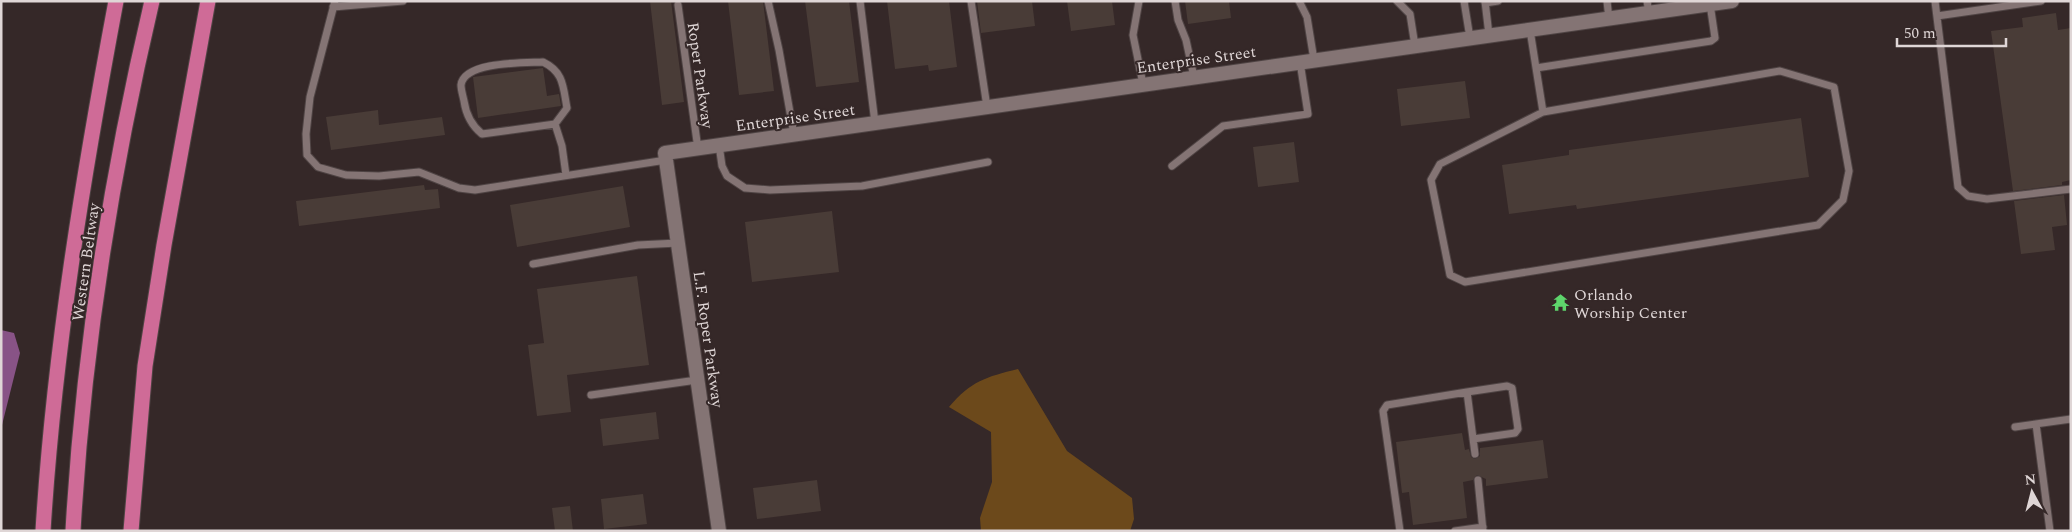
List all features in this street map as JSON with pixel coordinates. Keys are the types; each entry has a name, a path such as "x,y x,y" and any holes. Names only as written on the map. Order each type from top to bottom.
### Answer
{"highway":[{"path":"43,531 48,458 69,271 92,126 116,1"},
{"name":"Western Beltway","path":"73,531 78,443 104,238 133,81 152,1"},
{"path":"131,531 145,366 164,245 208,1"}],"street":[{"name":"Enterprise Street","path":"666,156 698,148 794,134 1609,19 1648,7 1732,1"},
{"name":"L.F. Roper Parkway","path":"666,156 719,531"}],"lane":[{"path":"403,1 334,4 310,97 306,134 307,155 318,168 346,175 379,176 419,172 459,188 475,190 666,156"},
{"path":"768,1 794,134"},
{"path":"860,1 874,123"},
{"path":"971,1 988,107"},
{"path":"1139,1 1133,35 1143,84"},
{"path":"1175,1 1178,20 1186,40 1194,77"},
{"path":"1172,166 1223,126 1308,114 1307,17 1300,1"},
{"path":"1397,1 1410,14 1415,46"},
{"path":"1464,1 1470,38"},
{"path":"1489,35 1485,2 1498,1"},
{"path":"1607,1 1609,19"},
{"path":"1935,1 1958,187 1968,196 1987,199 2071,189"},
{"path":"1937,16 2042,1"},
{"path":"1536,68 1712,41 1715,38 1710,4"},
{"name":"Roper Parkway","path":"678,5 698,148"},
{"path":"1530,30 1543,112"},
{"path":"543,62 551,66 560,75 567,108 555,124 482,134 470,121 465,107 462,85 464,77 471,71 481,68 543,62"},
{"path":"1780,71 1834,87 1849,171 1843,200 1818,225 1465,282 1450,275 1431,180 1440,164 1543,112 1780,71"},
{"path":"555,124 562,146 566,175"},
{"path":"719,146 722,166 727,176 745,188 770,190 862,186 988,162"},
{"path":"533,264 638,245 678,243"},
{"path":"591,395 697,380"},
{"path":"1400,531 1383,411 1387,405 1506,386 1512,388 1518,429 1515,433 1473,439"},
{"path":"1467,392 1475,454"},
{"path":"2015,427 2071,419"},
{"path":"2036,424 2050,531"},
{"path":"1455,531 1483,529 1478,480"}],"shaded area":[{"path":"1,330 14,333 20,353 1,429"},
{"path":"1018,369 1067,451 1132,498 1134,519 1130,531 981,531 980,518 992,482 991,432 949,407 965,391 980,381"}],"building":[{"path":"650,1 671,1 684,102 662,105"},
{"path":"728,1 763,1 774,91 739,95"},
{"path":"805,1 849,1 859,82 816,87"},
{"path":"887,1 949,1 957,67 929,71 928,65 895,69"},
{"path":"977,1 1032,1 1035,26 981,33"},
{"path":"1067,1 1112,1 1115,25 1071,31"},
{"path":"1185,1 1229,1 1231,18 1188,24"},
{"path":"2056,13 2058,30 2071,28 2071,180 2062,182 2062,185 2013,191 1991,31 2023,27 2022,18"},
{"path":"543,68 547,96 559,94 561,106 478,118 473,77"},
{"path":"1465,81 1470,118 1401,126 1397,89"},
{"path":"378,110 379,125 442,117 445,135 331,150 326,117"},
{"path":"1801,118 1809,177 1577,209 1576,205 1509,214 1502,165 1569,155 1569,150"},
{"path":"1294,142 1299,182 1258,187 1253,147"},
{"path":"424,185 425,190 438,189 440,208 299,226 296,201"},
{"path":"623,186 630,227 517,247 510,205"},
{"path":"2064,195 2067,225 2052,227 2055,250 2021,254 2014,201"},
{"path":"832,211 839,272 752,282 745,222"},
{"path":"637,276 649,365 567,375 571,412 537,416 528,345 544,343 537,289"},
{"path":"656,412 659,439 603,446 600,419"},
{"path":"1462,433 1465,450 1469,449 1471,457 1475,459 1480,456 1480,448 1543,440 1548,478 1486,486 1486,479 1477,475 1473,480 1463,482 1467,518 1413,525 1409,492 1402,493 1396,442"},
{"path":"817,480 821,511 757,519 753,488"},
{"path":"643,494 647,524 604,529 601,499"},
{"path":"570,506 573,531 555,531 552,508"}],"place":[{"name":"Orlando Worship Center","path":"1560,303"}]}
